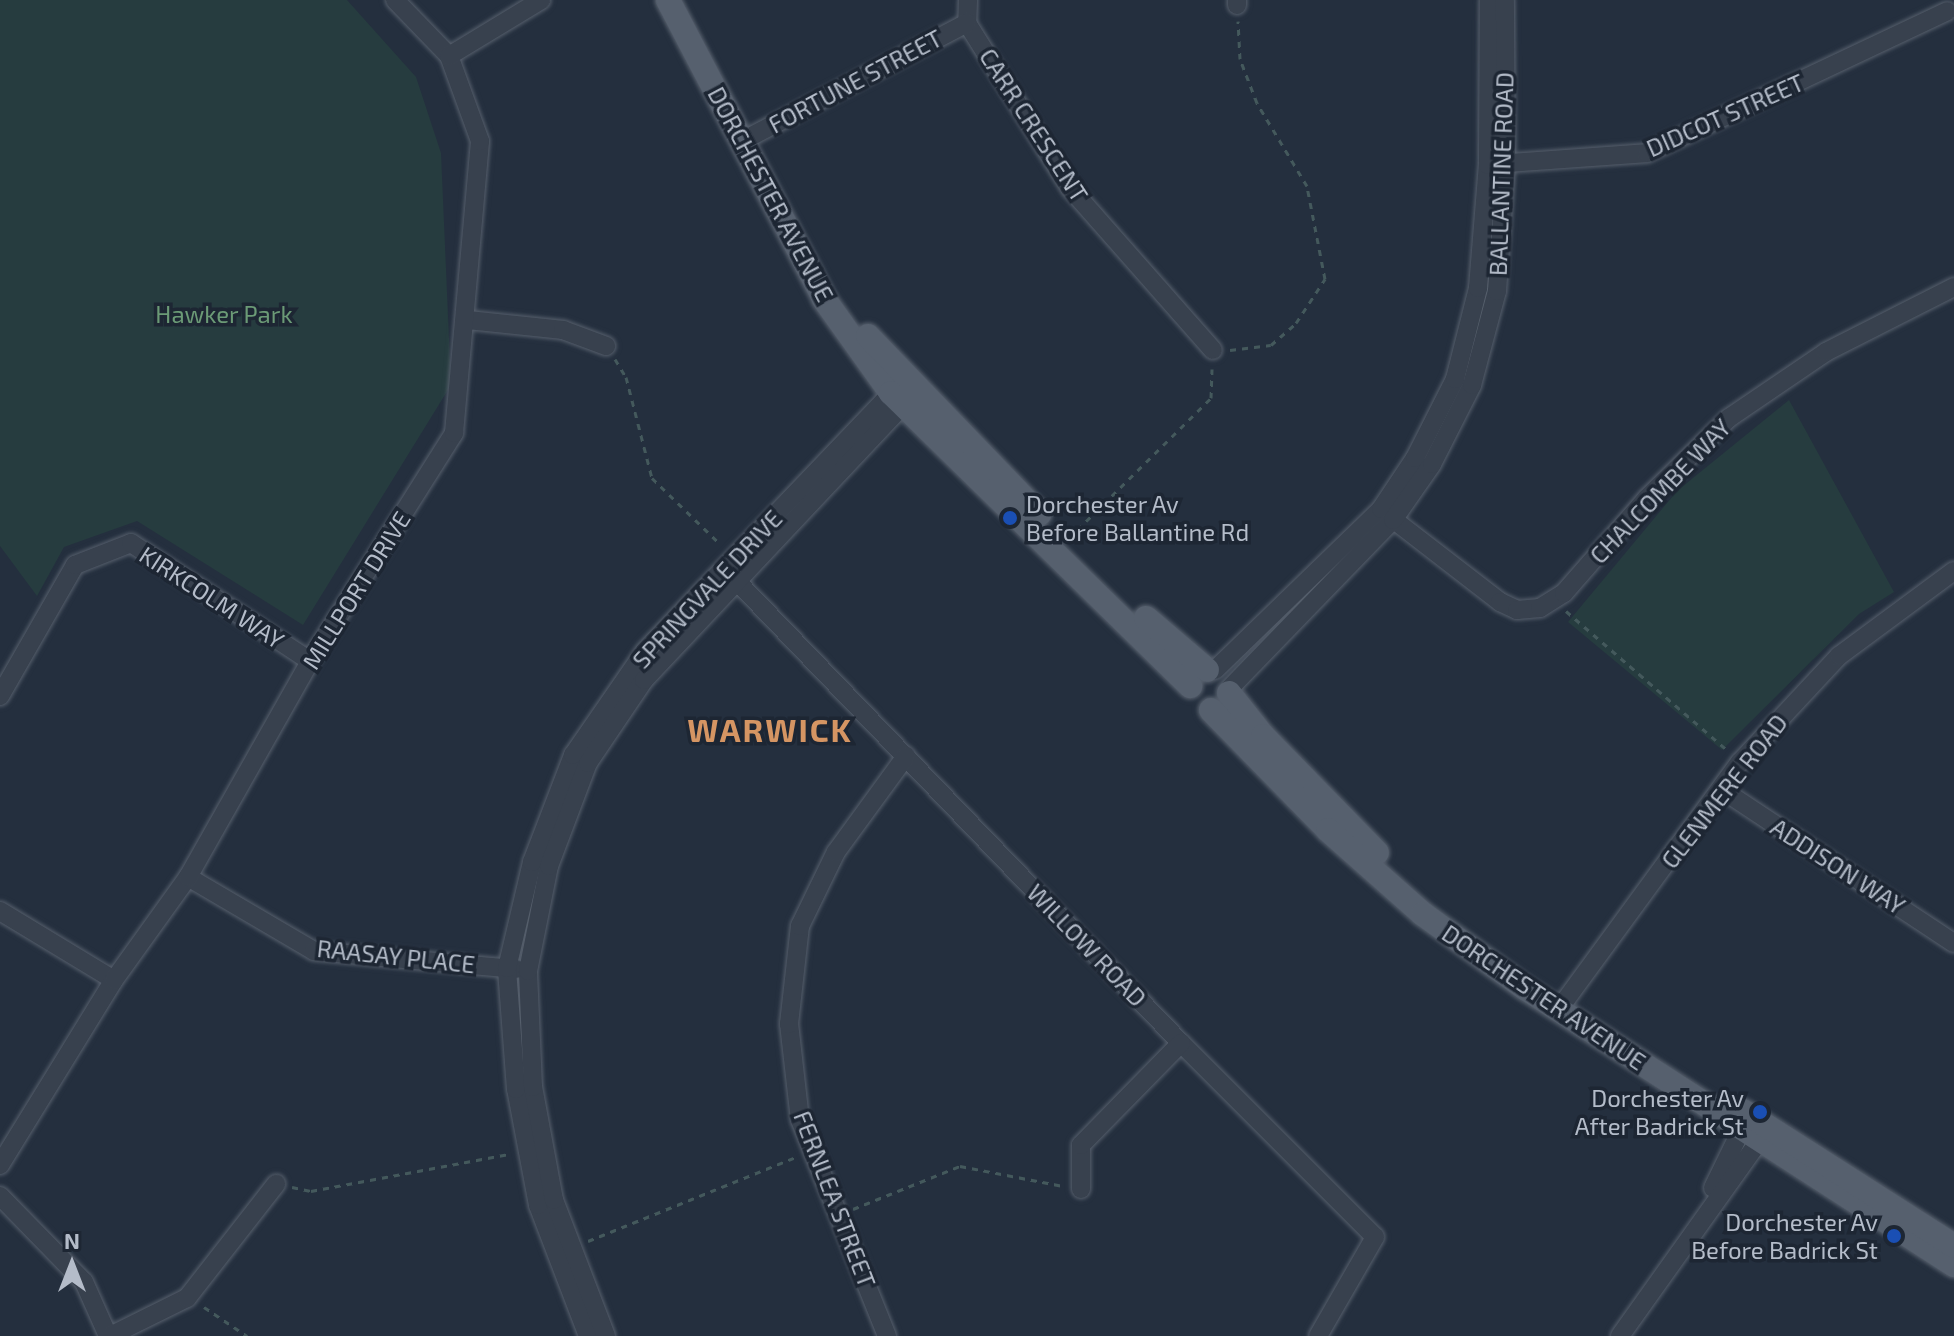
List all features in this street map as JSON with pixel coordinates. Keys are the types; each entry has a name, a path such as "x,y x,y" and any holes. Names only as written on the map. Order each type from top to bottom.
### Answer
{"main road":[{"name":"DORCHESTER AVENUE","path":"668,0 750,136"},
{"name":"DORCHESTER AVENUE","path":"687,0 824,299 904,392 1214,681 1225,703 1211,710 1328,830 1423,914 1755,1128 1954,1265"},
{"name":"DORCHESTER AVENUE","path":"904,392 1214,681 1315,792 1388,863 1564,1003"},
{"name":"DORCHESTER AVENUE","path":"1755,1128 1954,1246"}],"street":[{"path":"395,0 449,56 541,0"},
{"name":"CARR CRESCENT","path":"968,0 967,23 1070,188 1213,350"},
{"name":"BALLANTINE ROAD","path":"1214,681 1387,514 1453,425 1486,343 1497,291 1497,164 1489,0"},
{"name":"BALLANTINE ROAD","path":"1497,164 1505,0"},
{"name":"DIDCOT STREET","path":"1497,164 1647,153 1948,13"},
{"name":"FORTUNE STREET","path":"750,136 967,23"},
{"name":"MILLPORT DRIVE","path":"0,1165 114,980 188,877 310,661 454,433 468,320 480,141 449,56"},
{"name":"CHALCOMBE WAY","path":"1554,601 1729,418 1826,352 1954,287"},
{"path":"468,320 563,330 606,346"},
{"name":"SPRINGVALE DRIVE","path":"588,1336 546,1229 526,1151 507,968 532,862 573,755 645,651 731,569 904,392"},
{"path":"1387,514 1500,602 1527,610 1554,601"},
{"name":"KIRKCOLM WAY","path":"0,696 75,565 131,543 310,661"},
{"name":"SPRINGVALE DRIVE","path":"606,1336 570,1248 546,1167 533,1087 528,971 549,866 588,763 658,662 731,569"},
{"name":"WILLOW ROAD","path":"731,569 1181,1043 1375,1237 1318,1336"},
{"name":"GLENMERE ROAD","path":"1564,1003 1740,762 1839,656 1954,571"},
{"name":"FERNLEA STREET","path":"887,1336 800,1120 789,1024 800,926 836,852 906,756"},
{"name":"ADDISON WAY","path":"1721,789 1954,943"},
{"name":"RAASAY PLACE","path":"188,877 314,951 528,971"},
{"path":"0,911 114,980"},
{"path":"1081,1189 1081,1145 1181,1043"},
{"path":"1620,1336 1755,1128"},
{"path":"0,1196 84,1282 109,1336 187,1298 276,1184"}],"path":[{"path":"1066,541 1211,398 1213,350 1271,345 1296,323 1325,279 1307,186 1257,103 1240,59 1237,3"},
{"path":"606,346 626,377 652,478 731,569"},
{"path":"1554,601 1740,762"},
{"path":"276,1184 311,1191 526,1151"},
{"path":"570,1248 813,1151"},
{"path":"838,1215 960,1166 1081,1189"},
{"path":"187,1298 229,1319 247,1336"}],"green space":[{"name":"Hawker Park","path":"0,0 347,0 416,77 441,153 451,385 303,625 137,521 64,547 37,596 0,546"},
{"path":"1789,400 1894,592 1859,614 1722,750 1568,622 1677,491"}],"place":[{"name":"Dorchester Av Before Ballantine Rd","path":"1010,518"},
{"name":"Dorchester Av After Badrick St","path":"1760,1112"},
{"name":"Dorchester Av Before Badrick St","path":"1894,1236"}],"district":[{"name":"WARWICK","path":"770,729"}]}
